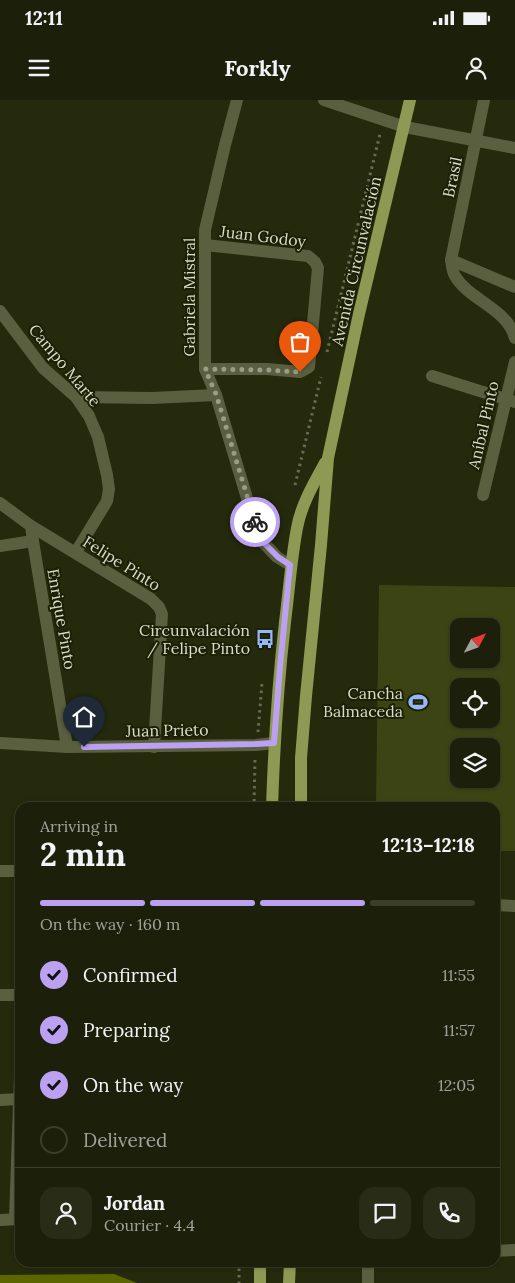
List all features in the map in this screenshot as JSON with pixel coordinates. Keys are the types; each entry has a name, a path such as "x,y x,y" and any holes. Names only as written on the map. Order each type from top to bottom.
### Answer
{"main road":[{"name":"Avenida Circunvalación","path":"301,802 306,696 328,458 359,314 410,100"},
{"name":"Avenida Circunvalación","path":"272,802 274,743 290,565 297,527 303,509 328,458"},
{"path":"260,1267 260,1283"},
{"path":"289,1283 290,1267"}],"street":[{"name":"Gabriela Mistral","path":"237,100 224,144 205,230 205,369 216,394 259,538 278,557 290,565"},
{"path":"324,100 405,126 515,148"},
{"name":"Brasil","path":"451,260 484,100"},
{"name":"Juan Godoy","path":"205,245 308,256 315,262 318,268 309,368 300,372 205,369"},
{"path":"451,260 515,287"},
{"path":"451,260 454,274 465,288 501,316 513,332 515,338"},
{"name":"Campo Marte","path":"0,310 43,368 76,397 89,416 98,437 109,488 107,500 76,552"},
{"name":"Aníbal Pinto","path":"483,495 510,401 515,362"},
{"path":"432,376 510,401"},
{"path":"76,397 152,398 216,394"},
{"name":"Felipe Pinto","path":"0,503 32,526 151,599 159,607 162,614 154,747"},
{"name":"Enrique Pinto","path":"32,526 32,541 67,747"},
{"path":"0,546 32,541"},
{"name":"Juan Prieto","path":"0,742 67,747 154,747 274,743"},
{"path":"0,871 15,872"},
{"path":"500,905 515,906"},
{"path":"0,995 15,995"},
{"path":"0,1100 15,1099"},
{"path":"0,1220 15,1219"},
{"path":"500,1251 515,1250"},
{"path":"368,1267 368,1283"}],"path":[{"path":"325,358 383,119"},
{"path":"293,492 323,368"},
{"path":"254,802 256,744 262,683"},
{"path":"238,1267 239,1283"}],"green space":[{"name":"Cancha Balmaceda","path":"379,585 515,587 515,851 500,851 500,802 376,802"},
{"path":"114,1274 137,1283 0,1283 0,1275"}],"way so far":[{"path":"255,522 216,394 205,369 300,372"}],"place":[{"name":"Circunvalación / Felipe Pinto","path":"265,639"},
{"name":"Cancha Balmaceda","path":"418,702"}],"route":[{"path":"84,747 274,743 290,565 278,557 259,538 255,522"}]}
